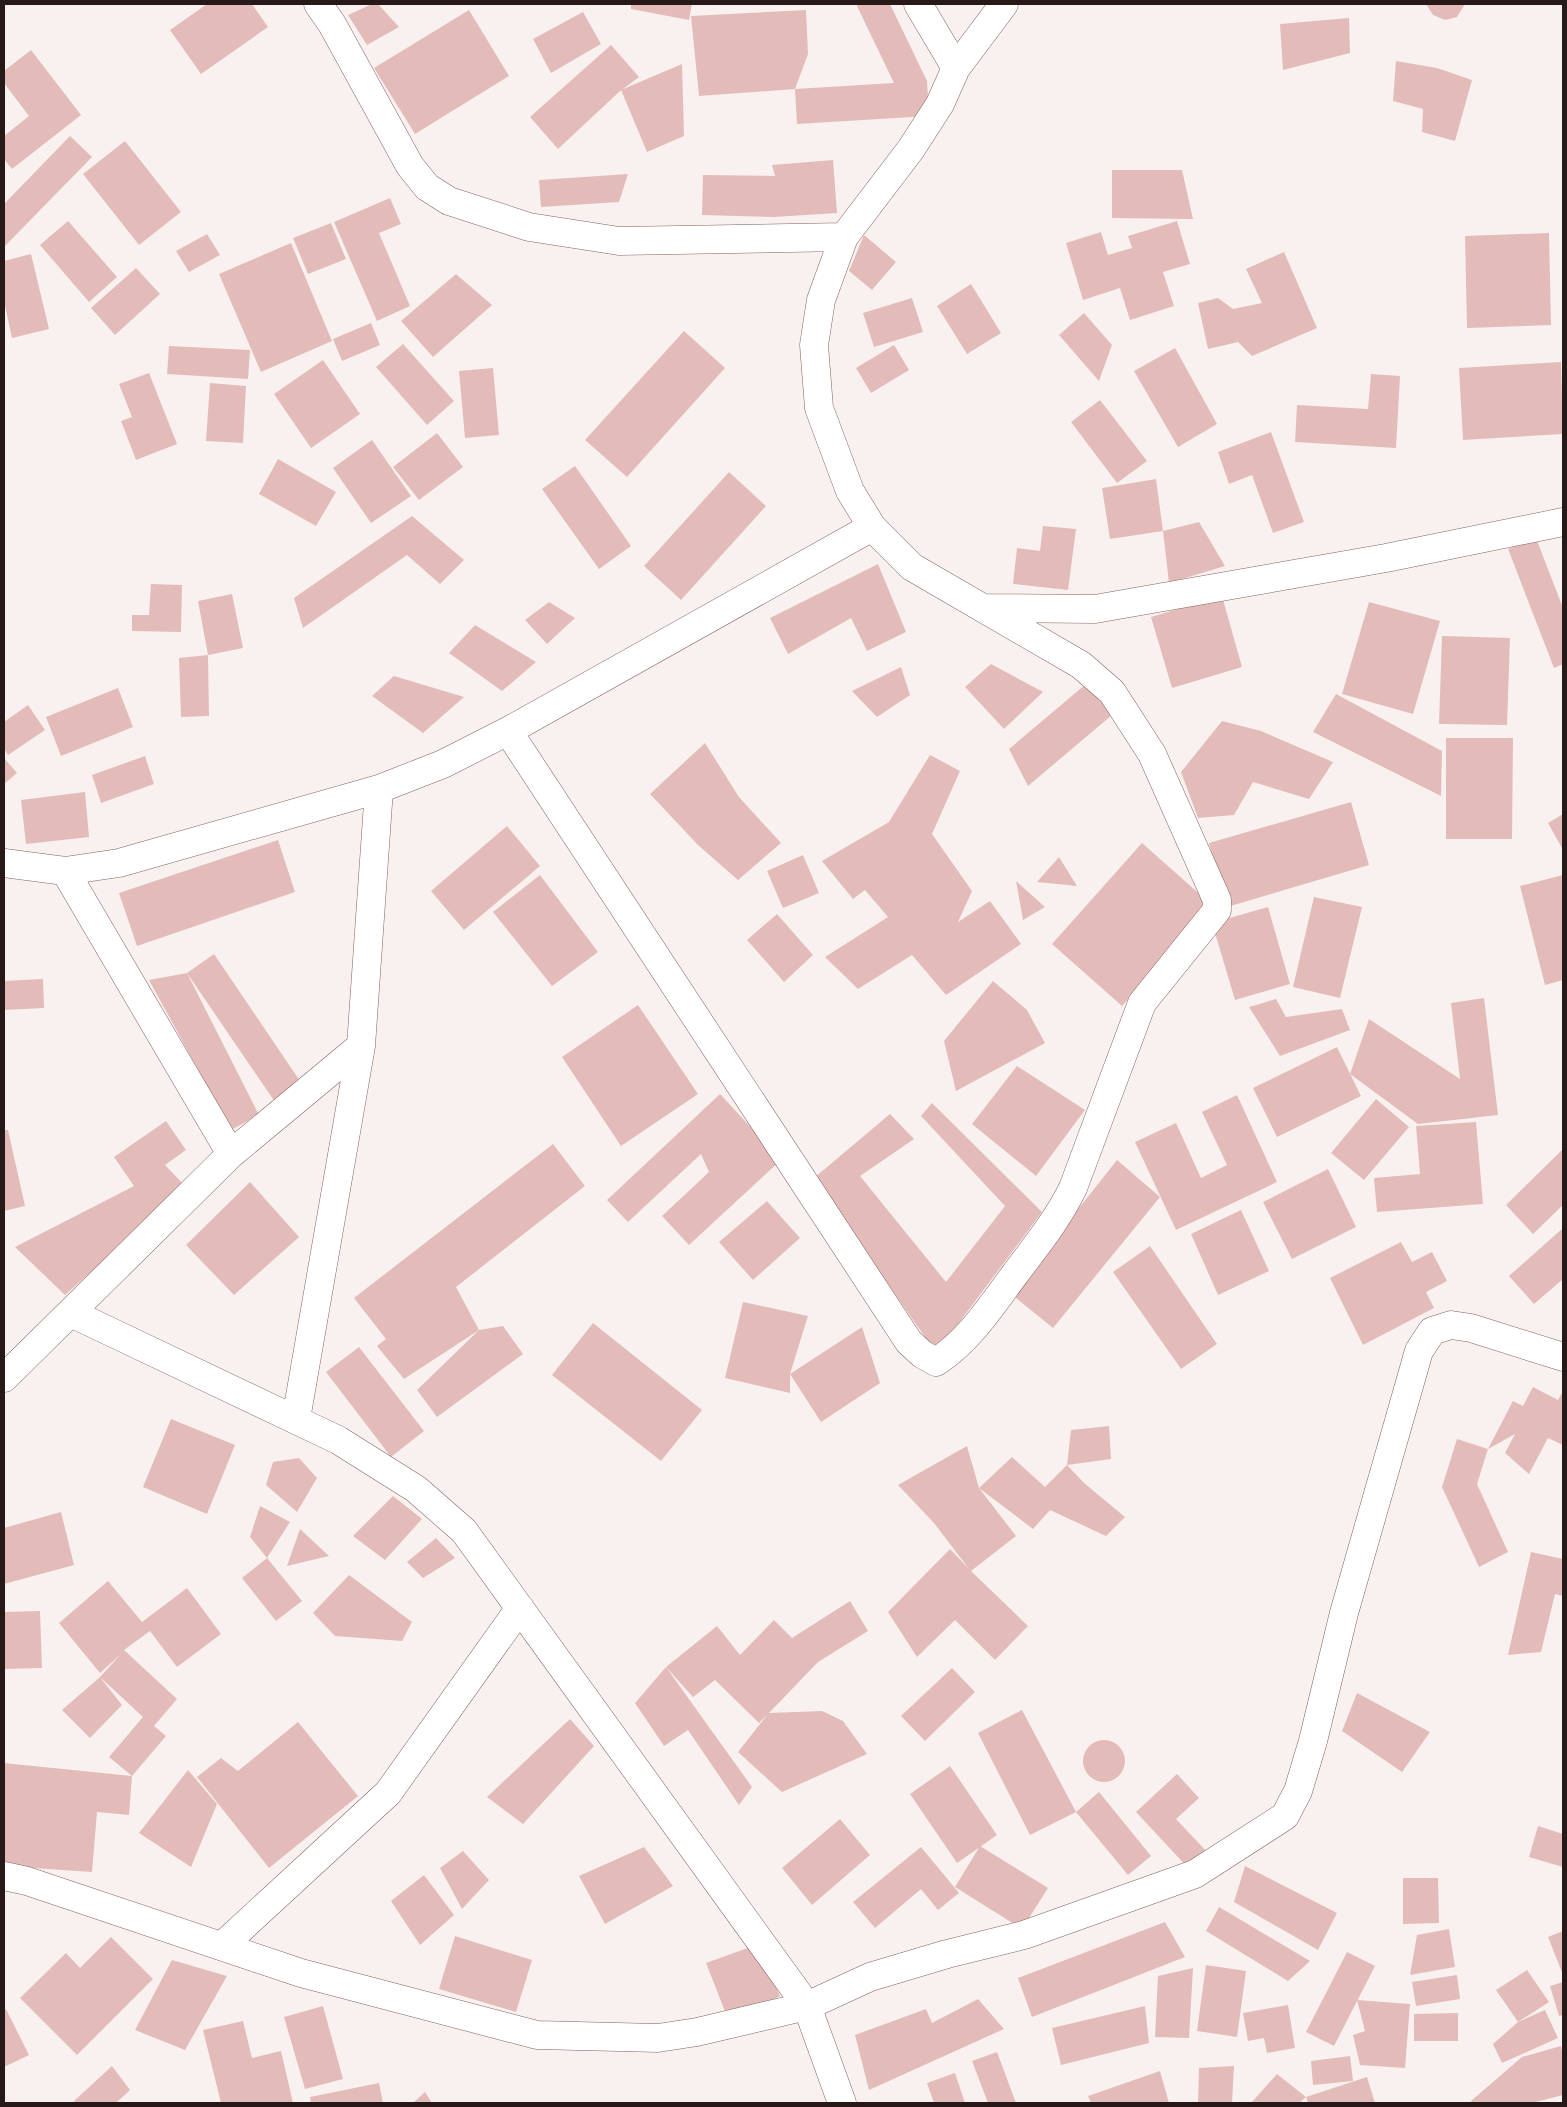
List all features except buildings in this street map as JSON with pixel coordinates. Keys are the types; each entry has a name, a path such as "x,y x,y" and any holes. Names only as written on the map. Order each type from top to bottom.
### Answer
{"street":[{"path":"318,4 332,24 410,166 427,187 449,201 528,227 619,241 844,237"},
{"path":"918,4 956,68"},
{"path":"508,732 910,1342 922,1354 936,1362 952,1352 986,1313 1062,1211 1073,1188 1142,1003 1217,910 1217,900 1152,754 1112,692 1081,665 912,567 872,527 850,490 819,408 814,345 821,300 844,237 911,149 940,104 956,68 1004,4"},
{"path":"981,608 1095,609 1386,558 1563,522"},
{"path":"4,863 65,871 119,863 379,789 443,764 508,732 872,527"},
{"path":"296,1419 361,1046 379,789"},
{"path":"65,871 231,1154"},
{"path":"4,1378 231,1154 361,1046"},
{"path":"71,1313 338,1440 422,1495 464,1531 808,2006 842,2103"},
{"path":"4,1876 27,1881 301,1973 538,2035 658,2038 697,2032 808,2006 870,1977 946,1954 1024,1935 1195,1874 1285,1816 1298,1790 1310,1749 1344,1613 1419,1351 1432,1332 1450,1325 1471,1328 1563,1357"},
{"path":"222,1946 388,1793 520,1608"}]}
